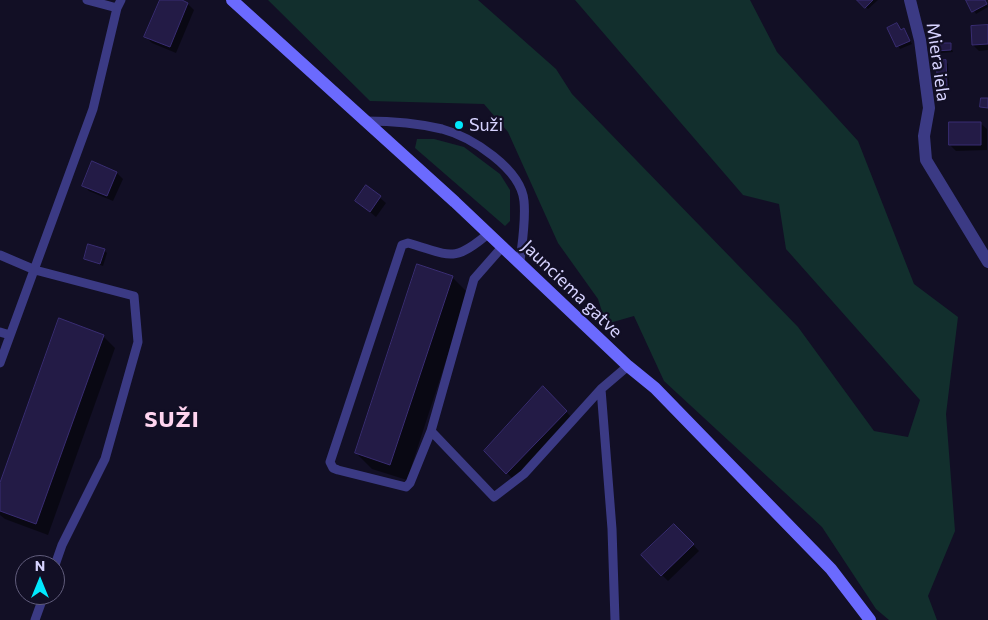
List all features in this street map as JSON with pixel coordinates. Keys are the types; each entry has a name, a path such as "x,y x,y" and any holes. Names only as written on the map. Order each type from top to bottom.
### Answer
{"main road":[{"name":"Jaunciema gatve","path":"232,0 503,246 628,366 655,388 825,562 857,600 870,620"}],"street":[{"name":"Miera iela","path":"910,0 920,40 929,108 924,136 926,160 988,262"}],"lane":[{"path":"0,362 36,270 92,109 119,4 87,0"},
{"path":"366,121 399,121 459,135 493,156 503,165 520,186 524,201 520,262"},
{"path":"488,233 469,250 452,256 408,244 402,245 330,462 333,468 401,488 406,487 410,483 431,431 474,279 503,246"},
{"path":"0,255 36,270 134,296 138,342 105,459 58,555"},
{"path":"0,332 10,336"},
{"path":"431,431 494,497 524,474 601,389 628,366"},
{"path":"601,389 612,529 615,620"},
{"path":"36,620 41,605"}],"green space":[{"path":"268,0 478,0 556,69 572,94 798,327 874,431 908,437 920,400 786,249 779,204 743,195 575,0 750,0 777,52 858,141 914,284 958,317 946,414 955,531 928,596 937,620 889,620 876,609 822,527 664,381 634,316 606,324 598,299 558,243 508,132 484,104 370,101"},
{"path":"417,139 434,139 464,147 500,174 510,190 510,221 505,226 415,148"}],"building":[{"path":"160,0 182,0 188,3 170,47 144,37"},
{"path":"857,0 873,0 865,8"},
{"path":"966,0 985,0 987,4 972,12"},
{"path":"897,23 901,30 904,28 910,41 896,47 887,28"},
{"path":"988,25 988,44 972,45 971,26"},
{"path":"936,43 951,43 951,50 936,51"},
{"path":"946,60 947,87 938,87 936,61"},
{"path":"981,98 988,98 988,108 980,107"},
{"path":"949,122 981,122 981,145 949,145"},
{"path":"92,161 117,172 107,196 82,186"},
{"path":"366,185 381,196 370,212 355,201"},
{"path":"88,244 105,249 100,264 84,259"},
{"path":"417,264 453,276 390,465 355,453"},
{"path":"59,318 104,335 36,524 0,511 0,483"},
{"path":"543,386 567,411 506,474 484,451"},
{"path":"674,524 694,544 661,576 641,555"}],"place":[{"name":"Suži","path":"459,125"}],"district":[{"name":"SUŽI","path":"172,420"}]}
